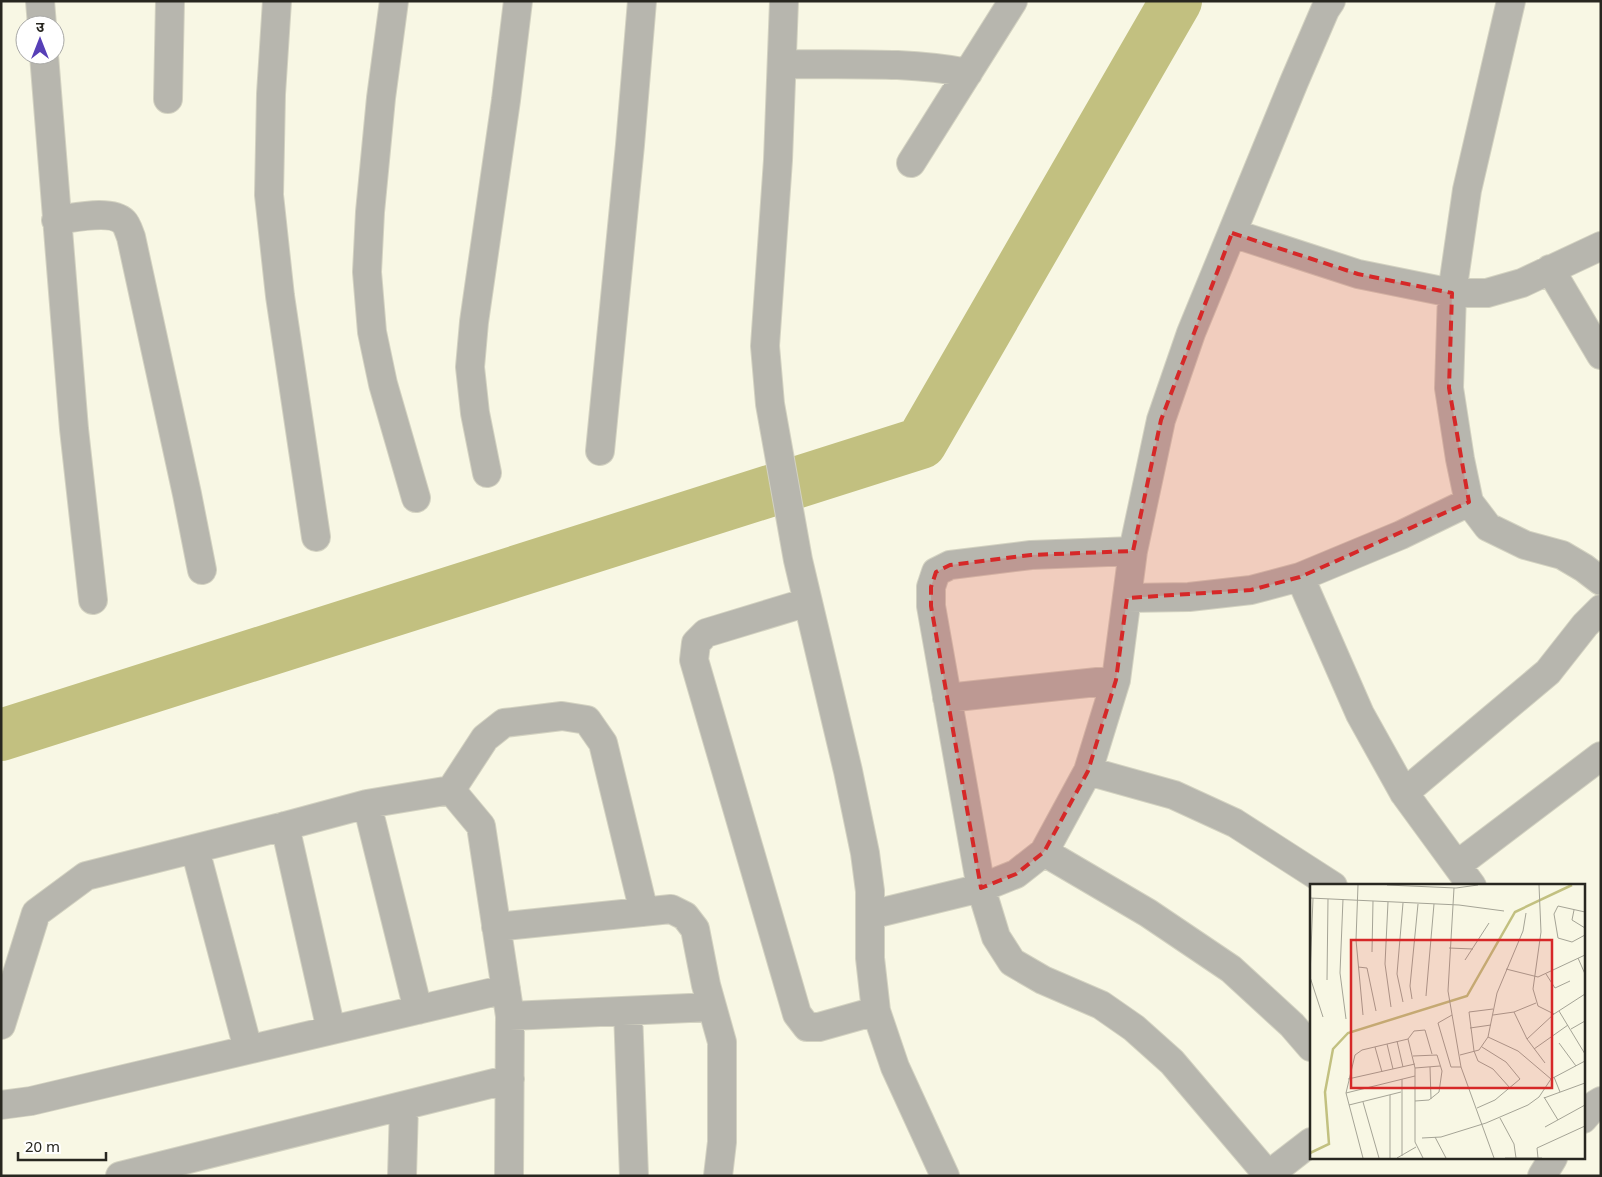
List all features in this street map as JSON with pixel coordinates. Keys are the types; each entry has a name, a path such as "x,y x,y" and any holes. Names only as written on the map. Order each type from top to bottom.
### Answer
{"street":[{"path":"40,1 41,15"},
{"path":"168,99 170,1"},
{"path":"277,1 271,94 269,195 280,296 316,537"},
{"path":"394,1 381,98 370,212 367,272 372,332 383,384 416,498"},
{"path":"487,473 475,414 470,367 474,322 506,100 518,1"},
{"path":"600,451 642,1"},
{"path":"784,1 778,160 765,346 770,404 798,560 846,761 865,853 870,891 870,958 876,1011 894,1067 945,1176"},
{"path":"911,163 1013,1"},
{"path":"870,915 981,888 1016,874 1044,852 1088,771 1116,680 1133,551 1161,420 1191,334 1294,82 1325,10 1331,1"},
{"path":"1511,1 1467,190 1452,293 1449,388 1460,458 1470,502 1488,527 1525,545 1562,556 1584,568 1601,581"},
{"path":"782,64 916,65 968,73"},
{"path":"45,65 74,430 93,600"},
{"path":"56,220 102,215 117,217 125,223 131,236 202,570"},
{"path":"1232,233 1358,274 1452,293 1487,293 1522,283 1601,246"},
{"path":"1550,270 1601,355"},
{"path":"1127,598 1189,597 1252,590 1300,577 1401,535 1470,502"},
{"path":"1133,551 1031,556 950,565 936,572 931,587 931,606 981,888 996,937 1012,962 1043,980 1101,1005 1134,1028 1172,1062 1267,1175 1310,1143"},
{"path":"1300,577 1360,714 1404,792 1464,875 1601,756"},
{"path":"808,602 706,633 696,643 694,660 797,1014 807,1027 820,1027 876,1011"},
{"path":"1404,792 1548,672 1585,625 1601,609"},
{"path":"948,698 1116,680"},
{"path":"1,1025 36,913 86,876 367,804 451,790 485,738 504,723 562,716 587,720 603,743 644,912"},
{"path":"1088,771 1174,796 1235,823 1330,884"},
{"path":"451,790 481,826 506,989 510,1016 509,1176"},
{"path":"367,804 418,1010"},
{"path":"285,826 331,1030"},
{"path":"195,849 248,1050"},
{"path":"1044,852 1148,913 1231,970 1292,1025 1310,1046"},
{"path":"496,927 671,909 685,916 695,929 712,1007 722,1042 722,1142 718,1176"},
{"path":"1,1106 31,1101 506,989"},
{"path":"510,1016 712,1007"},
{"path":"628,1011 634,1176"},
{"path":"120,1176 510,1080"},
{"path":"402,1176 404,1106"},
{"path":"1542,1176 1552,1160"}],"highlighted area":[{"path":"1232,233 1358,274 1452,293 1449,388 1469,502 1300,577 1251,590 1127,598 1116,680 1088,771 1044,852 1016,874 981,888 931,606 931,587 936,572 950,565 1031,555 1133,551 1161,420"}],"waterway":[{"path":"1,735 921,443 1176,1"}]}
